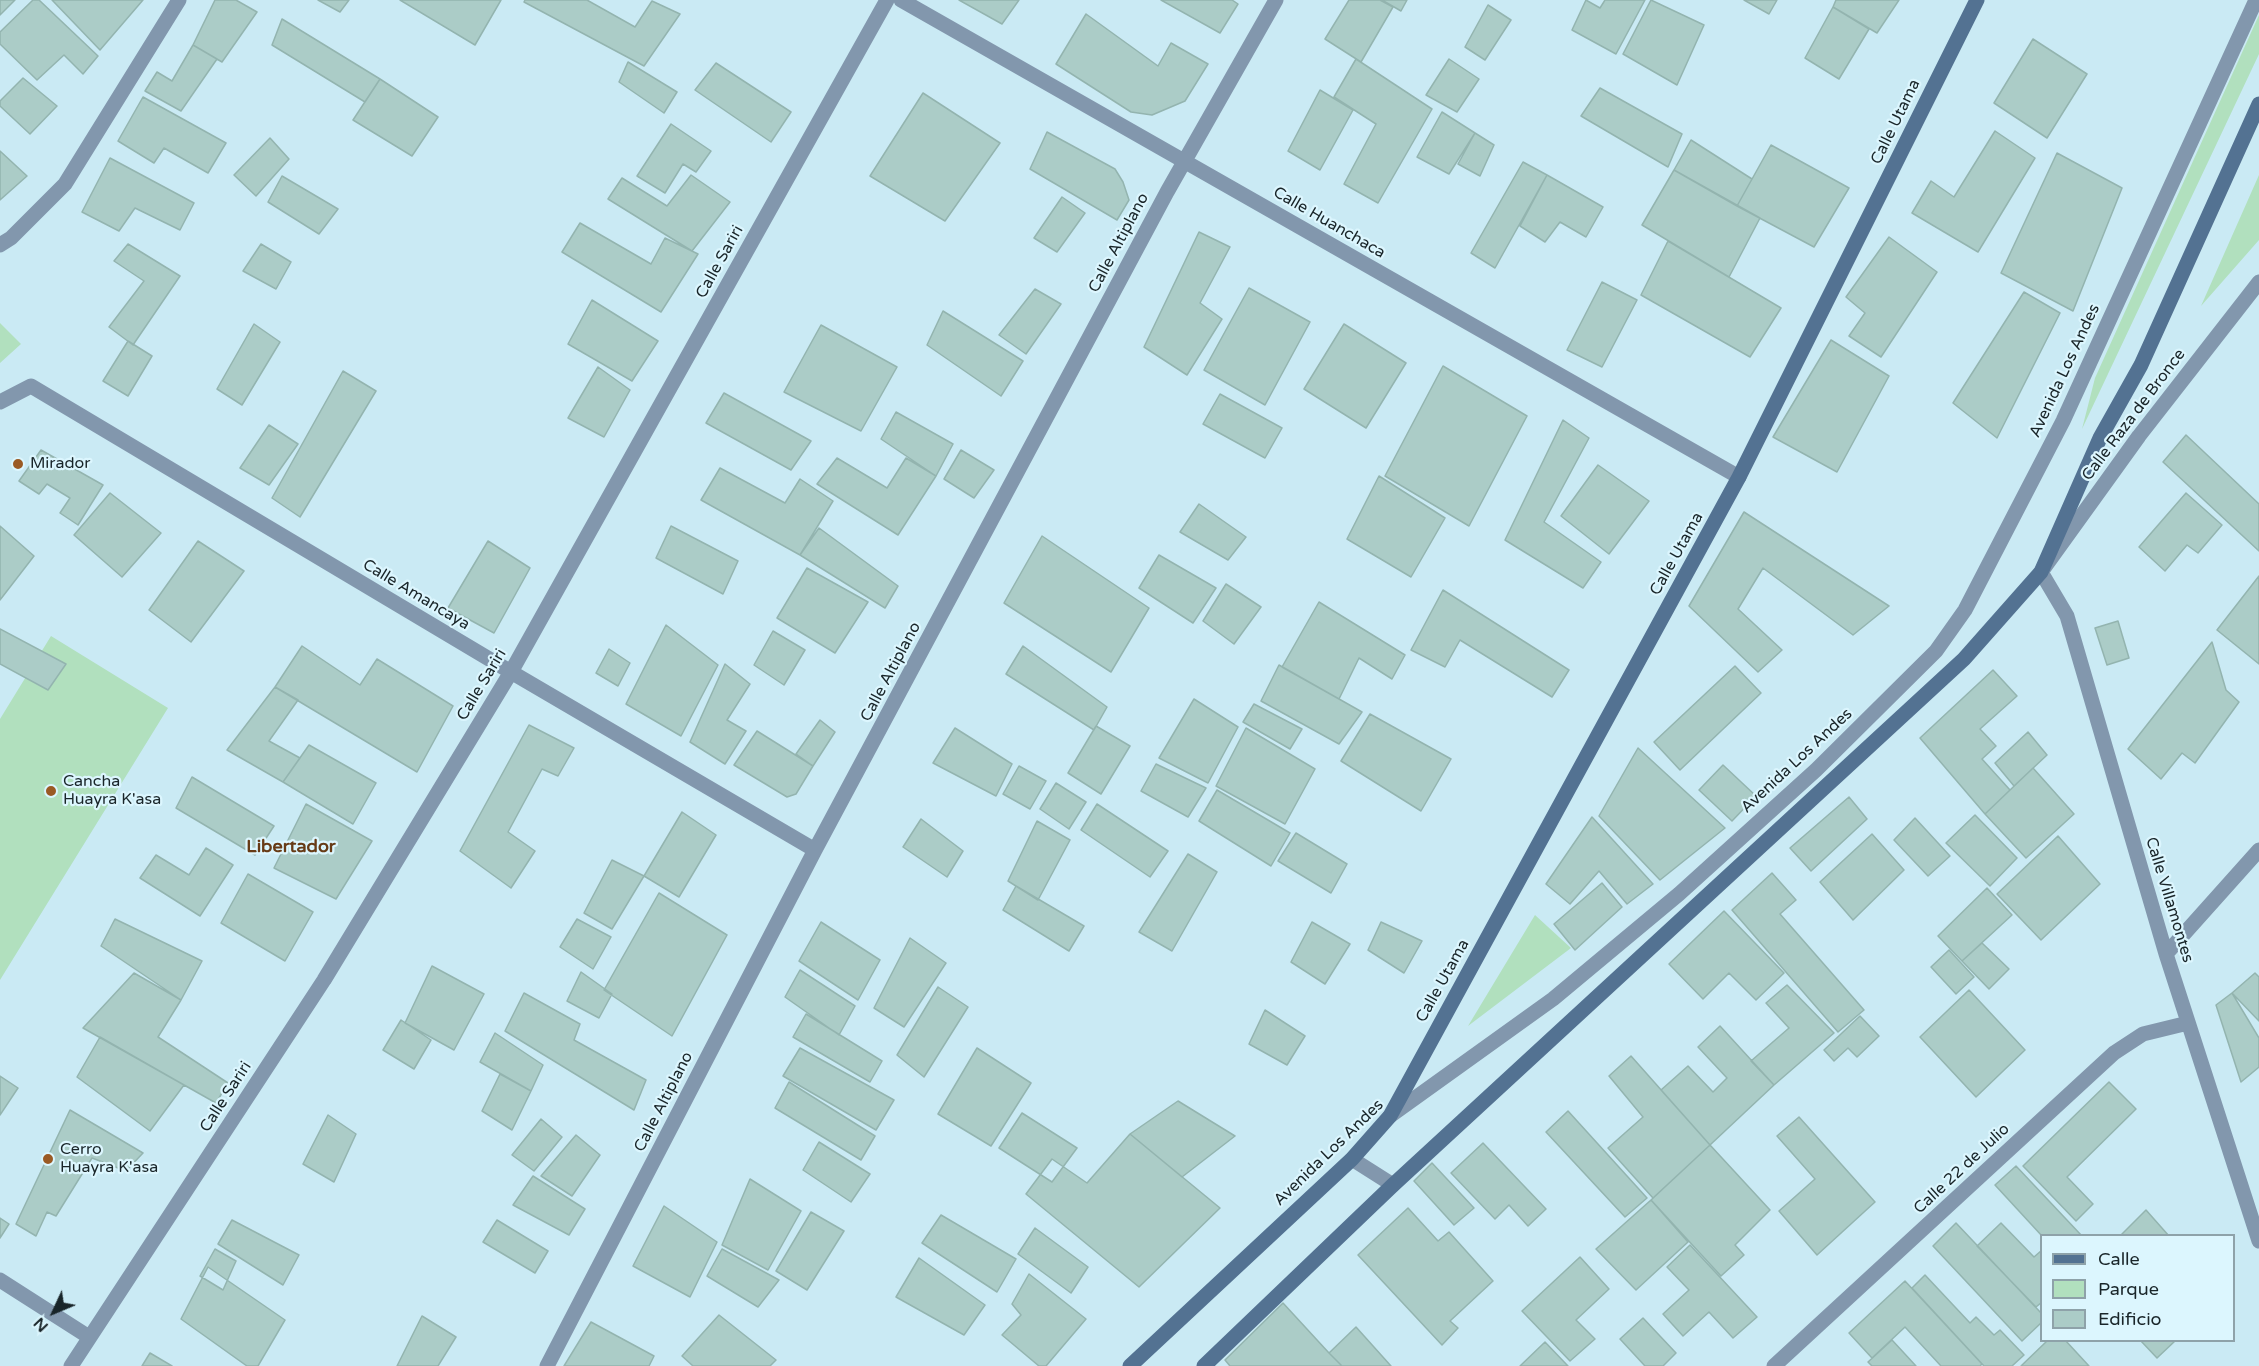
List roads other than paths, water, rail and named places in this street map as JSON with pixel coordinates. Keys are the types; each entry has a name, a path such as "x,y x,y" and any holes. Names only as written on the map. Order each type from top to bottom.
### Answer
{"street":[{"path":"0,245 11,238 65,184 179,0"},
{"name":"Calle Sariri","path":"71,1366 324,980 511,672 887,0"},
{"name":"Calle Huanchaca","path":"901,0 1739,477"},
{"name":"Calle Altiplano","path":"547,1366 815,850 1185,162 1276,0"},
{"name":"Calle Utama","path":"1390,1116 1739,477 1977,0"},
{"name":"Avenida Los Andes","path":"1130,1366 1352,1159 1390,1116 1553,999 1679,894 1816,770 1936,651 1965,610 2063,421 2256,0"},
{"path":"1204,1366 1393,1185 1964,659 2041,572 2100,438 2141,365 2259,104"},
{"name":"Calle Raza de Bronce","path":"2041,572 2139,436 2259,282"},
{"name":"Calle Amancaya","path":"0,402 31,386 815,850"},
{"name":"Calle Villamontes","path":"2041,572 2067,616 2166,954 2259,1240"},
{"path":"2166,954 2259,850"},
{"name":"Calle 22 de Julio","path":"1774,1366 2114,1053 2143,1034 2188,1023"},
{"path":"1352,1159 1393,1185"},
{"path":"0,1280 89,1337"}],"place":[{"name":"Mirador","path":"18,464"},
{"name":"Cancha Huayra K'asa","path":"51,791"},
{"name":"Cerro Huayra K'asa","path":"48,1159"}],"district":[{"name":"Libertador","path":"291,847"}]}
